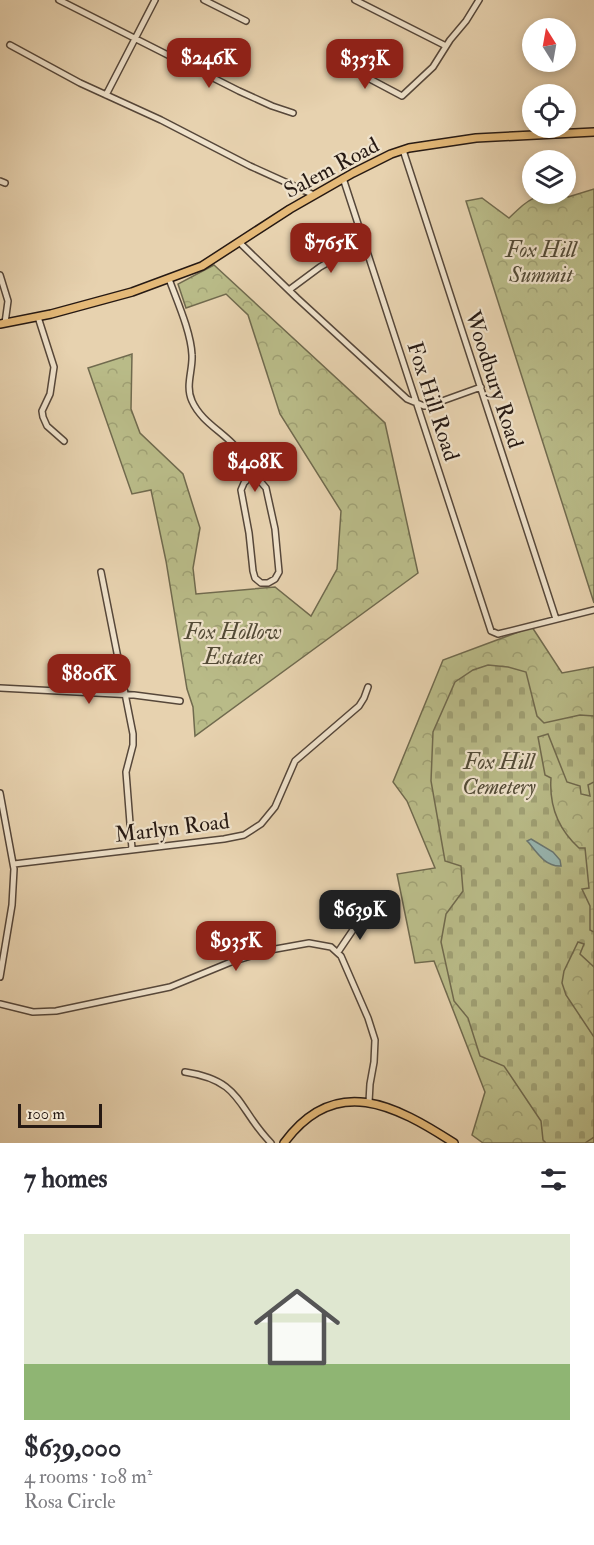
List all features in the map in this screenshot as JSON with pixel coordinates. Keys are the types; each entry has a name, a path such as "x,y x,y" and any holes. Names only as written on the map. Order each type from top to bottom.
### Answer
{"main road":[{"name":"Salem Road","path":"2,323 132,292 202,266 343,178 417,145 476,138 594,132"},
{"path":"284,1143 300,1123 320,1110 342,1103 369,1102 401,1112 454,1143"}],"street":[{"path":"58,0 261,101 293,113"},
{"path":"106,95 155,0"},
{"path":"204,0 246,21"},
{"path":"355,0 446,46"},
{"path":"336,61 402,96 433,67 479,0"},
{"path":"10,45 106,95 314,195"},
{"name":"Woodbury Road","path":"402,150 556,620"},
{"name":"Fox Hill Road","path":"343,178 491,631 498,634 556,620"},
{"path":"239,242 407,399 424,406 431,405 481,387"},
{"path":"288,290 320,267 364,242"},
{"path":"0,275 8,301 2,323"},
{"path":"169,279 190,342 191,400 205,421 235,447 244,459 250,477 260,481 266,488 275,529 279,572 275,579 268,583 261,583 255,578 253,571 241,490 243,483 250,477"},
{"path":"38,316 54,367 50,394 42,411 42,417 47,426 64,441"},
{"path":"101,572 133,734 133,745 126,771 132,849"},
{"path":"556,620 594,610"},
{"name":"Marlyn Road","path":"14,864 224,839 244,835 254,830 275,807 295,761 359,706 368,687"},
{"path":"0,688 126,695 180,701"},
{"path":"0,793 14,864 12,905 0,977"},
{"path":"338,952 362,918"},
{"path":"0,1004 30,1012 50,1012 170,987 231,962 297,944 320,943 338,952 350,974 375,1040 369,1102"},
{"path":"185,1072 209,1076 228,1087 271,1143"}],"green space":[{"name":"Fox Hill Summit","path":"594,189 594,603 466,201 482,198 509,218 524,204 576,204 576,195"},
{"name":"Fox Hollow Estates","path":"214,265 385,423 418,573 195,736 193,707 187,689 166,561 151,490 132,494 88,368 132,354 131,409 140,433 183,474 200,528 193,568 196,594 275,587 311,616 337,569 341,511 280,414 248,315 226,294 186,308 178,284"},
{"name":"Fox Hill Cemetery","path":"532,627 562,673 594,667 594,1143 483,1143 472,1135 485,1092 434,961 415,963 397,874 435,868 407,801 393,782 443,660"},
{"name":"Fox Hill Cemetery","path":"488,665 526,672 537,716 544,723 580,715 594,716 594,782 588,785 590,796 581,794 580,786 567,782 548,734 538,737 545,775 551,778 553,807 556,816 572,841 579,848 585,848 589,888 582,889 590,906 590,930 594,932 594,967 580,954 584,944 578,942 564,971 562,983 566,995 594,1037 594,1137 585,1143 546,1143 543,1140 541,1121 504,1066 480,1056 468,1018 454,1001 441,942 446,914 463,891 461,866 445,861 431,781 433,732 455,682 473,670"}],"water":[{"path":"531,839 553,852 560,860 561,866 542,859 527,841"}]}
